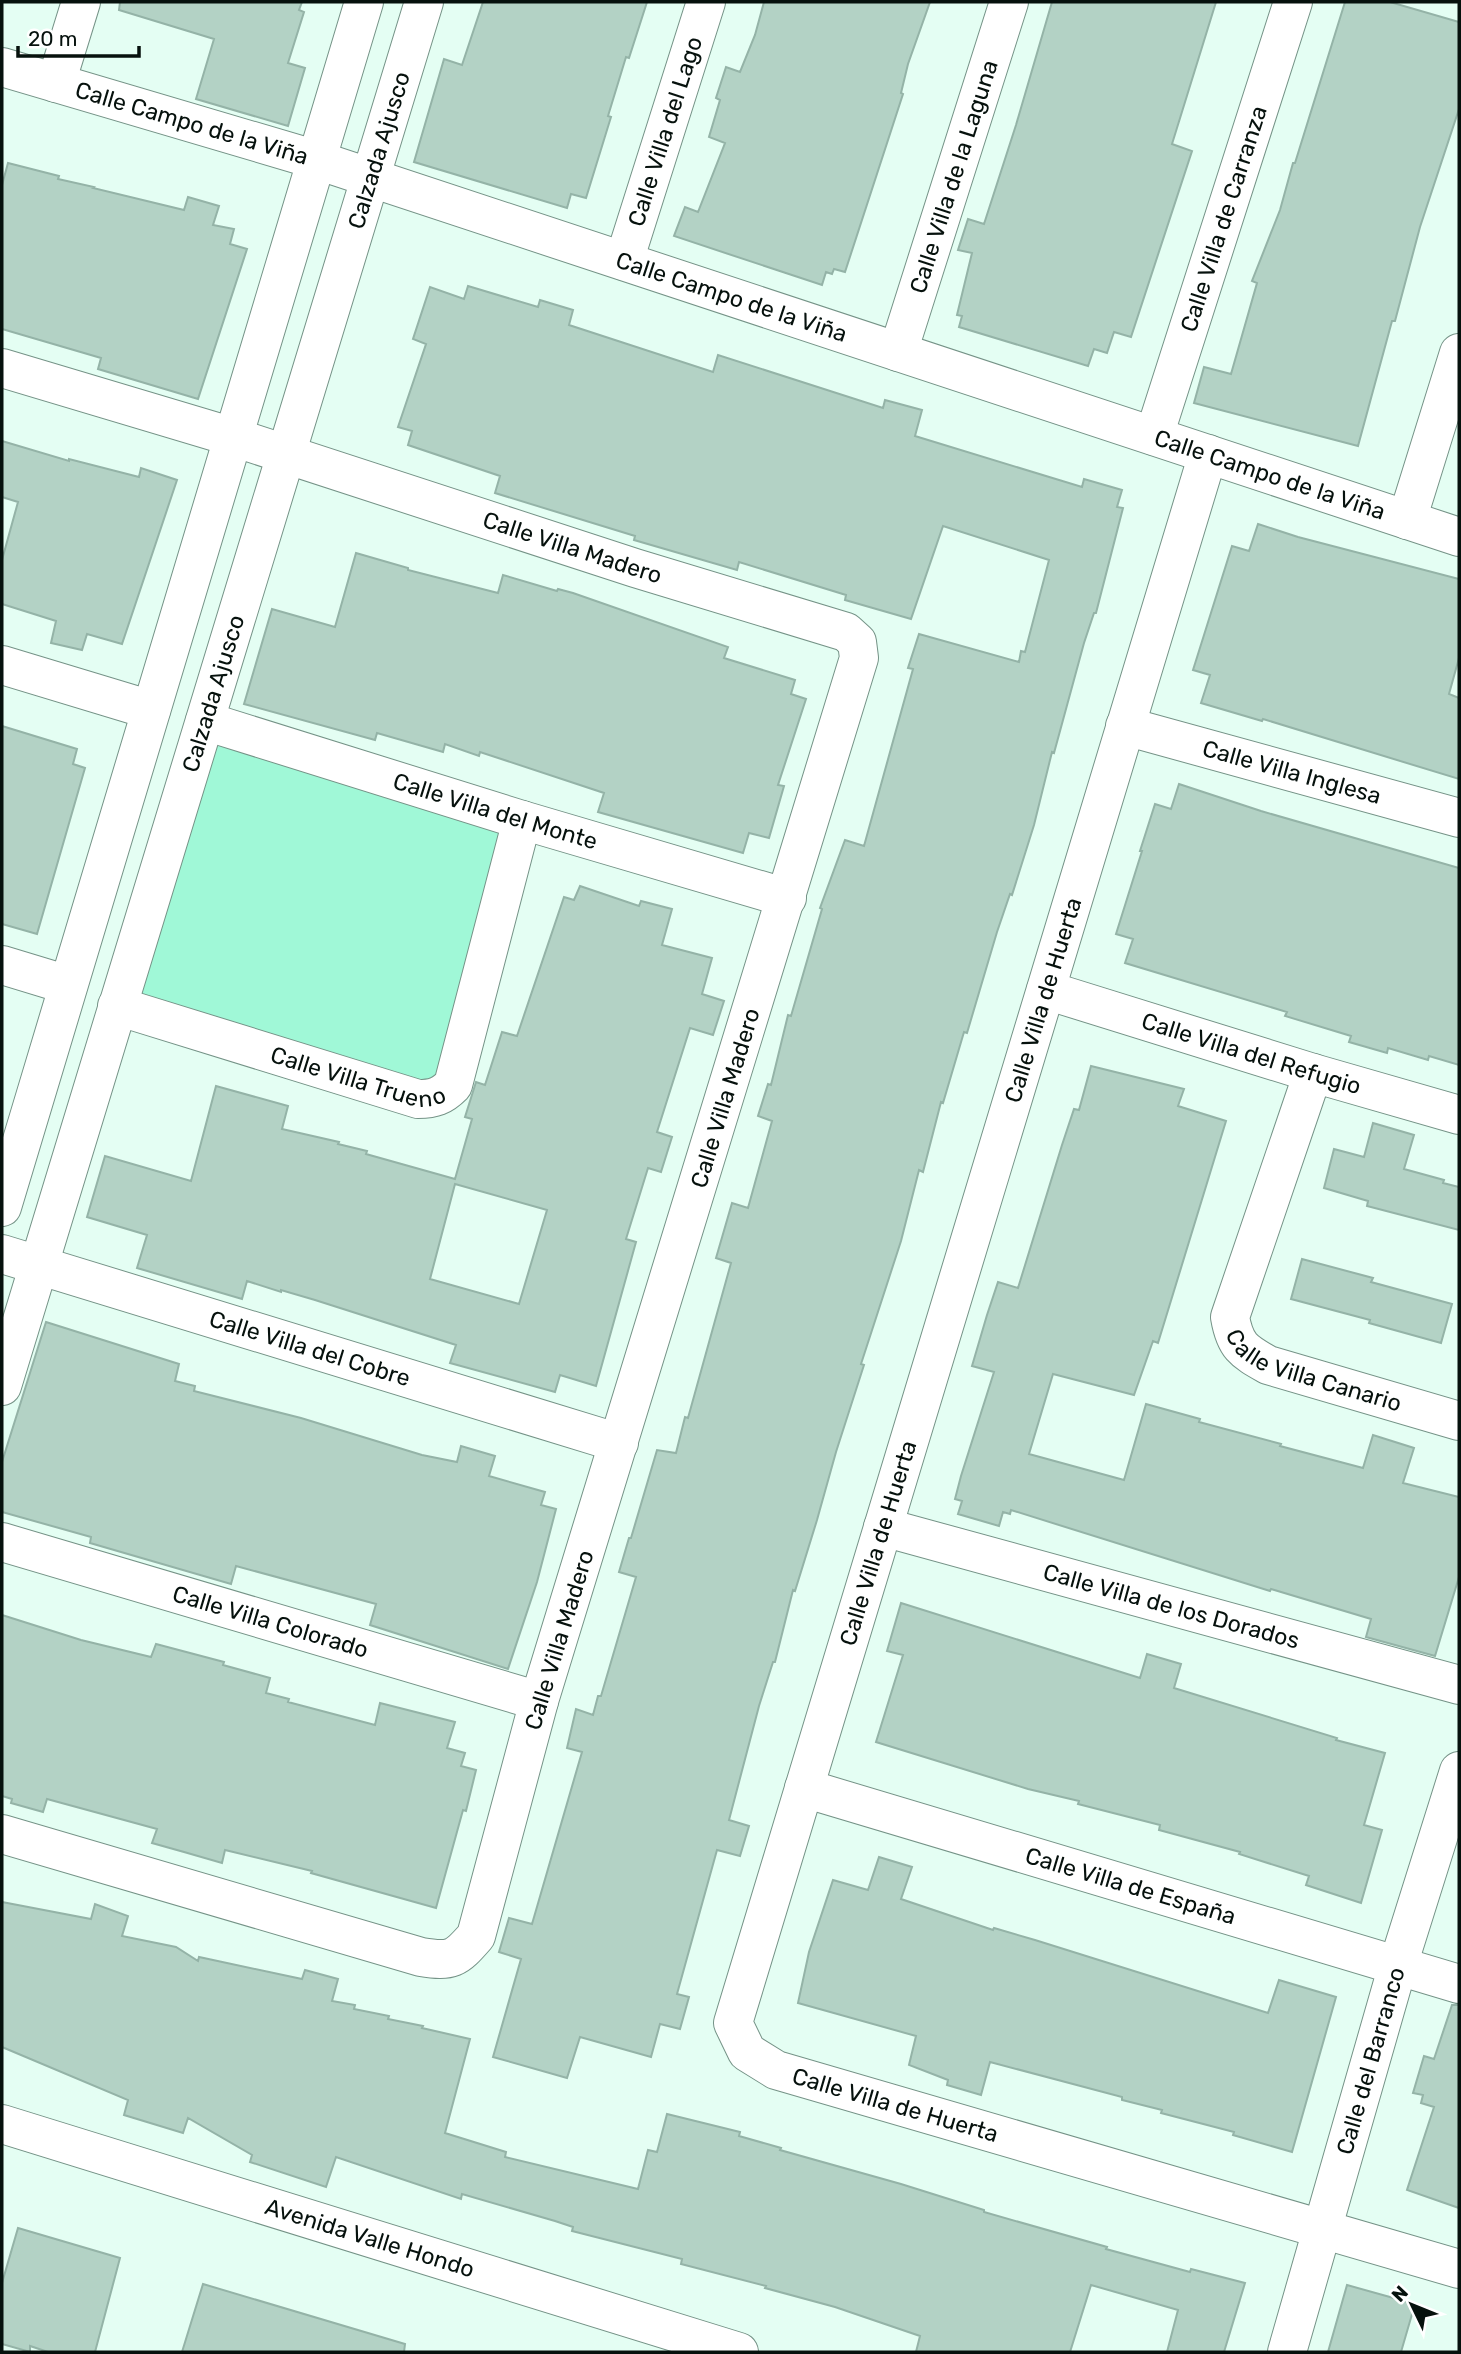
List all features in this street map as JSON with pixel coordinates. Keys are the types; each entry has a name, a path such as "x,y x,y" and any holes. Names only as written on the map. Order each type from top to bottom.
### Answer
{"street":[{"path":"55,83 81,2"},
{"path":"2,1207 364,2"},
{"name":"Calzada Ajusco","path":"2,1385 424,2"},
{"name":"Calle Villa del Lago","path":"624,261 706,2"},
{"name":"Calle Villa de la Laguna","path":"898,352 1009,2"},
{"name":"Calle Villa de Carranza","path":"1154,436 1293,2"},
{"name":"Calle Campo de la Viña","path":"2,67 370,177 1459,537"},
{"path":"1407,520 1459,354"},
{"name":"Calle Villa Madero","path":"2,368 233,437 635,568 846,632 857,642 859,658 539,1701 476,1936 458,1957 442,1961 421,1957 2,1834"},
{"name":"Calle Villa de Huerta","path":"1208,454 733,2023 747,2052 776,2070 1459,2269"},
{"path":"2,665 151,710"},
{"name":"Calle Villa del Monte","path":"205,721 522,820 787,898"},
{"name":"Calle Villa Inglesa","path":"1125,726 1459,818"},
{"name":"Calle Villa Trueno","path":"117,1006 418,1099 443,1096 453,1085 522,820"},
{"path":"88,918 141,930"},
{"path":"2,965 68,985"},
{"name":"Calle Villa del Refugio","path":"1046,990 1459,1115"},
{"name":"Calle Villa Canario","path":"1313,1073 1230,1317 1233,1337 1245,1352 1268,1365 1459,1421"},
{"name":"Calle Villa del Cobre","path":"2,1254 619,1443"},
{"name":"Calle Villa de los Dorados","path":"883,1527 1459,1685"},
{"name":"Calle Villa Colorado","path":"2,1542 539,1701"},
{"name":"Calle del Barranco","path":"1287,2352 1398,1965 1459,1771"},
{"name":"Calle Villa de España","path":"804,1788 1459,1983"},
{"name":"Avenida Valle Hondo","path":"2,2124 724,2350"}],"green space":[{"path":"215,740 504,832 437,1089 138,1001"}],"building":[{"path":"120,2 302,2 299,10 304,12 288,63 305,68 288,126 196,99 214,39 119,10"},
{"path":"483,2 647,2 629,58 626,57 586,198 571,194 567,208 414,162 444,59 462,65"},
{"path":"764,2 930,2 908,64 901,93 903,94 845,272 834,269 832,274 826,272 822,285 674,236 685,207 698,212 725,143 709,137 720,100 716,98 726,67 740,72 755,35"},
{"path":"1052,2 1216,2 1172,144 1192,151 1131,337 1114,332 1107,353 1094,349 1088,366 959,327 962,316 957,315 972,253 958,250 968,219 984,224"},
{"path":"1345,2 1390,2 1459,22 1459,109 1420,227 1358,446 1194,403 1204,367 1231,374 1257,283 1252,281 1280,210"},
{"path":"8,163 59,176 58,179 184,210 188,197 219,206 213,225 234,229 230,244 247,249 198,399 98,369 101,358 2,329 2,185"},
{"path":"468,286 538,307 540,300 573,310 569,325 713,372 718,355 883,408 885,400 922,410 915,436 1082,487 1084,479 1122,490 1117,507 1123,508 1096,613 1084,643 1054,753 1052,752 1034,825 997,932 967,1033 964,1032 943,1103 941,1102 923,1172 919,1170 901,1241 861,1364 864,1365 795,1591 793,1590 775,1662 759,1706 729,1820 749,1826 740,1856 717,1850 677,1994 689,1997 680,2029 660,2024 651,2057 580,2037 567,2078 493,2057 521,1959 499,1952 509,1918 532,1924 582,1752 567,1748 576,1709 593,1715 598,1696 601,1696 636,1577 619,1572 629,1538 657,1450 676,1453 685,1417 688,1418 731,1263 716,1258 732,1203 748,1208 772,1121 758,1116 768,1084 771,1085 788,1015 791,1016 822,909 820,908 845,840 864,846 913,669 908,668 919,634 1019,662 1021,651 1025,652 1049,560 943,526 911,619 845,600 846,595 739,562 737,570 634,540 635,536 495,493 500,476 408,445 412,431 398,427 426,344 413,339 430,287 464,299"},
{"path":"2,441 69,461 139,477 141,468 177,480 122,644 87,634 82,650 51,643 56,621 2,604 2,560 18,502 2,497"},
{"path":"1258,524 1459,579 1459,658 1449,694 1459,698 1459,779 1263,719 1262,721 1201,703 1210,675 1193,670 1232,546 1249,551"},
{"path":"356,553 408,570 498,593 503,575 573,593 728,647 724,658 795,680 791,694 806,699 778,785 784,786 769,838 749,833 743,853 598,812 604,793 480,752 479,756 445,744 443,752 377,733 375,740 244,704 272,609 335,627"},
{"path":"2,726 77,749 73,764 85,768 37,934 2,924"},
{"path":"1179,784 1261,811 1459,868 1459,1065 1429,1056 1428,1060 1388,1048 1387,1053 1349,1042 1351,1036 1285,1016 1287,1012 1125,963 1133,939 1116,934 1140,851 1155,804 1171,809"},
{"path":"580,886 639,906 641,901 672,909 662,945 712,958 702,994 724,1001 713,1035 690,1028 657,1132 672,1137 661,1172 648,1168 626,1239 636,1242 596,1386 560,1375 555,1392 450,1363 456,1345 315,1300 247,1281 242,1299 137,1268 147,1235 87,1217 105,1156 191,1181 216,1086 288,1106 282,1129 339,1142 338,1144 367,1151 366,1154 455,1179 472,1119 465,1117 476,1082 485,1085 502,1032 517,1036 564,897 574,900","holes":["455,1184 547,1210 519,1304 430,1279"]},
{"path":"1091,1066 1184,1089 1178,1106 1226,1121 1158,1343 1153,1341 1134,1395 1053,1374 1029,1454 1124,1480 1146,1404 1200,1419 1199,1422 1281,1444 1280,1446 1363,1468 1373,1435 1414,1448 1403,1483 1459,1497 1459,1577 1435,1656 1366,1637 1371,1619 1271,1589 1270,1591 1011,1510 1010,1514 1003,1512 999,1526 958,1514 962,1501 955,1499 994,1372 972,1366 987,1315 998,1282 1018,1288 1062,1145 1074,1109 1079,1110"},
{"path":"1373,1123 1414,1135 1404,1169 1459,1187 1459,1230 1367,1206 1368,1201 1324,1188 1334,1149 1364,1157"},
{"path":"1302,1259 1373,1278 1371,1282 1452,1304 1441,1343 1291,1299"},
{"path":"46,1322 179,1364 175,1381 195,1386 194,1391 301,1418 422,1455 457,1462 461,1446 495,1456 489,1476 545,1492 541,1505 556,1509 537,1582 508,1669 370,1625 376,1604 236,1566 231,1584 90,1543 91,1537 2,1512 2,1462"},
{"path":"901,1603 1140,1678 1147,1654 1181,1664 1174,1688 1385,1753 1364,1825 1382,1830 1361,1903 1306,1885 1309,1876 1239,1854 1240,1852 1159,1830 1160,1825 1078,1804 1079,1801 1028,1789 876,1742 903,1655 887,1651"},
{"path":"2,1615 81,1640 151,1657 156,1644 224,1662 223,1665 270,1678 266,1693 289,1699 288,1702 375,1725 380,1703 455,1722 447,1748 465,1753 461,1766 476,1770 436,1908 311,1873 312,1871 225,1850 222,1863 152,1843 157,1829 47,1799 43,1812 11,1803 12,1799 2,1796"},
{"path":"879,1857 912,1867 901,1899 993,1930 994,1928 1035,1940 1268,2013 1279,1980 1336,1997 1292,2152 1233,2135 1234,2132 1161,2113 1162,2110 1122,2100 1122,2097 990,2062 981,2095 947,2085 948,2080 909,2065 916,2036 798,2003 809,1952 833,1880 868,1890"},
{"path":"2,1902 91,1919 95,1904 128,1916 122,1936 176,1947 198,1961 199,1957 302,1979 305,1970 338,1979 332,2001 355,2005 354,2009 389,2016 388,2019 470,2039 445,2133 506,2152 505,2157 638,2189 648,2150 657,2152 667,2114 740,2132 739,2136 781,2148 780,2150 901,2184 984,2212 1107,2247 1106,2249 1190,2272 1191,2269 1245,2283 1224,2352 1167,2352 1178,2310 1091,2285 1070,2352 916,2352 920,2336 835,2307 681,2264 682,2259 572,2231 573,2227 462,2194 461,2199 336,2157 326,2187 250,2162 252,2155 188,2118 183,2133 124,2115 128,2100 2,2047"},
{"path":"1452,2005 1459,2005 1459,2208 1407,2190 1434,2107 1421,2103 1423,2095 1413,2093 1424,2056 1434,2059"},
{"path":"18,2228 120,2258 95,2352 48,2352 30,2346 30,2352 2,2344 2,2283"},
{"path":"203,2284 405,2344 404,2352 182,2352"},
{"path":"1347,2285 1415,2304 1401,2352 1328,2352"}]}
